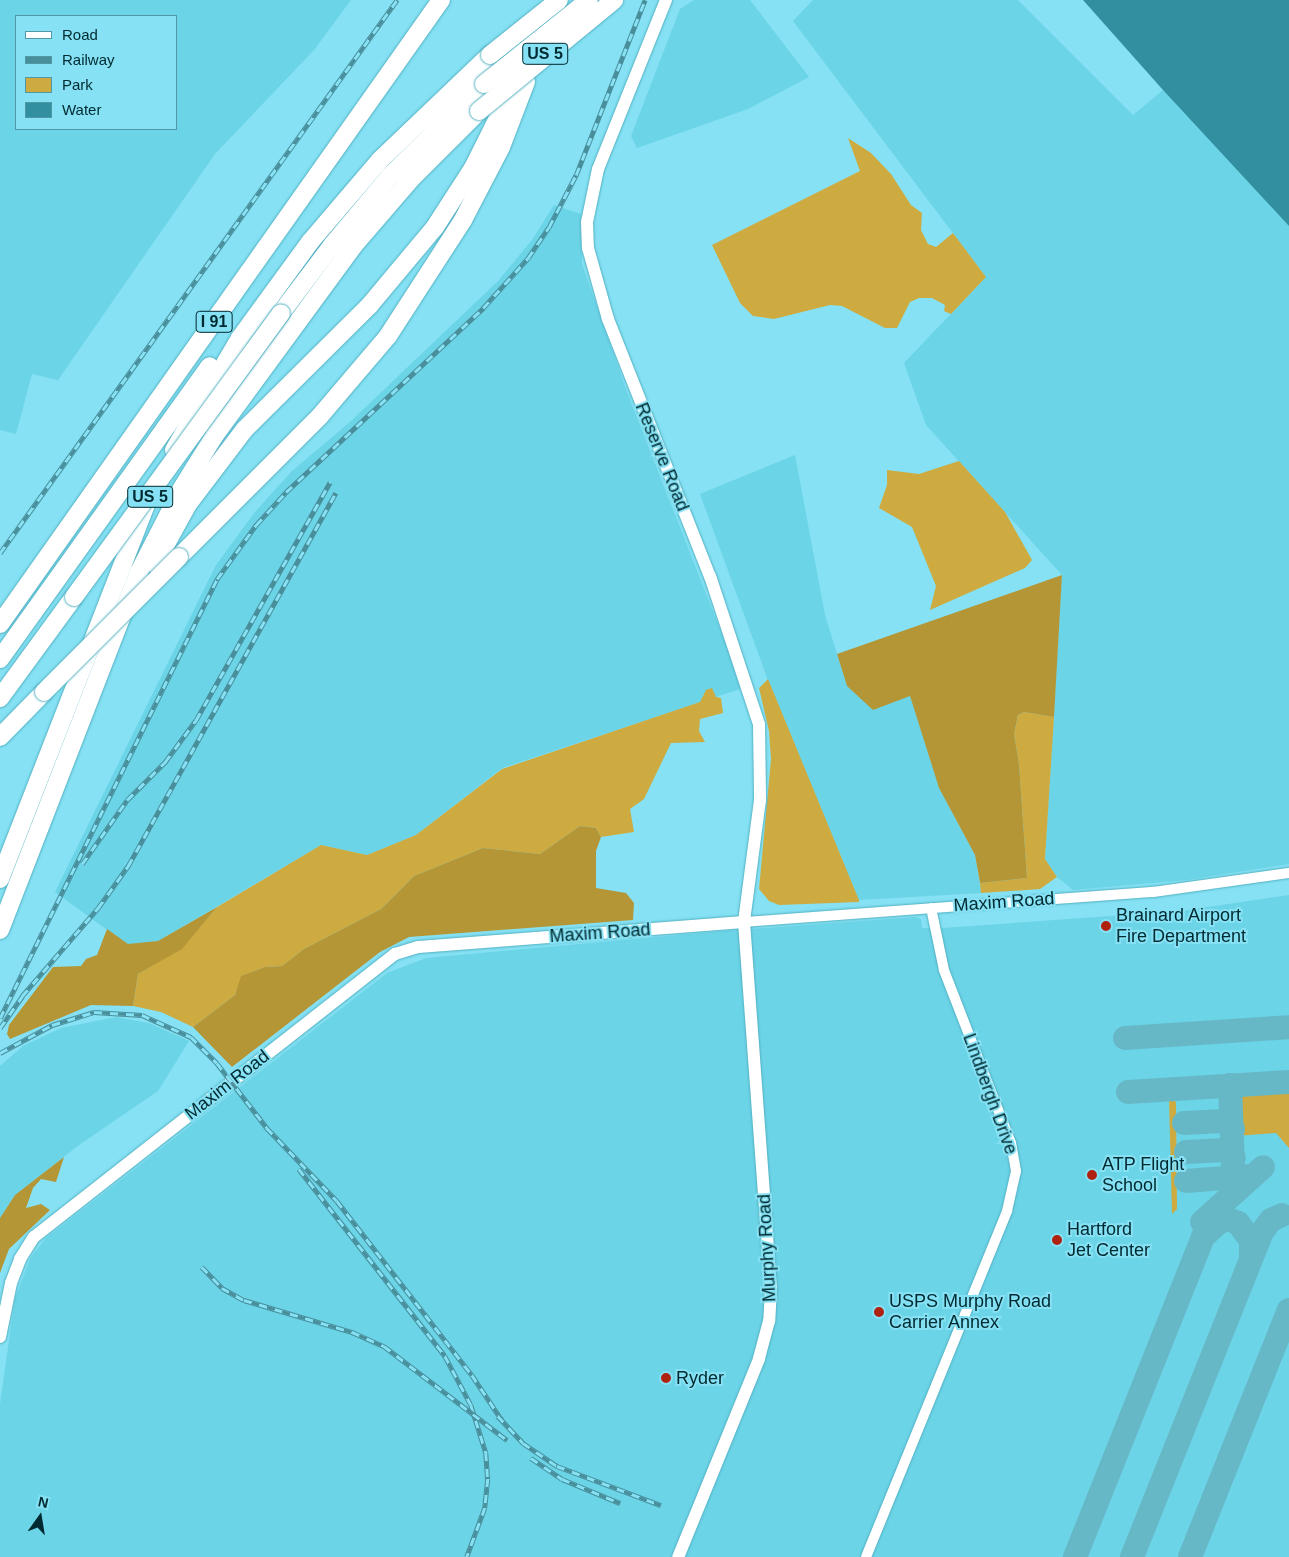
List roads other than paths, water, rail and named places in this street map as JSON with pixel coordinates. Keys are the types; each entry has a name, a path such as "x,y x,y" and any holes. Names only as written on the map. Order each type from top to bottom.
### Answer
{"highway":[{"name":"I 91","path":"0,624 441,0"},
{"path":"0,737 314,423 388,336 453,239 516,112 552,0"},
{"name":"US 5","path":"0,879 125,553 169,460 211,384 258,312 310,242 380,160 490,55 559,0"},
{"path":"0,698 332,244 390,176 484,84 589,0"},
{"name":"US 5","path":"0,930 145,558 206,448 354,245 411,179 479,111 614,0"},
{"path":"88,704 112,666 150,573 193,498 256,417 369,306 424,242 473,168 511,92 534,58"},
{"path":"0,659 284,263 346,186 380,160"}],"street":[{"name":"Reserve Road","path":"666,0 598,169 587,222 588,248 608,319 710,576 759,724 760,800 744,922"},
{"name":"Maxim Road","path":"0,1337 11,1283 20,1259 34,1237 59,1215 395,954 418,947 1166,890 1289,873"},
{"name":"Lindbergh Drive","path":"866,1557 1007,1211 1016,1172 1011,1143 944,970 931,908"},
{"name":"Murphy Road","path":"678,1557 758,1358 771,1305 770,1251 744,922"}],"water":[{"path":"1083,0 1289,0 1289,226 1163,90"}],"railway":[{"path":"0,553 397,0"},
{"path":"0,1018 217,579 256,525 286,492 483,308 528,258 549,227 576,175 645,0"},
{"path":"82,864 127,800 165,762 196,720 330,482"},
{"path":"0,1028 22,996 98,908 128,866 336,493"},
{"path":"0,1053 52,1025 94,1012 142,1015 191,1037 217,1063 267,1128 337,1201 472,1375 502,1420"},
{"path":"299,1169 445,1356 471,1405 486,1453 488,1479 485,1508 467,1557"},
{"path":"202,1267 222,1288 244,1300 352,1332 384,1346 507,1440"},
{"path":"498,1416 523,1443 557,1466 661,1505"},
{"path":"531,1458 562,1479 620,1503"}],"place":[{"name":"Brainard Airport Fire Department","path":"1106,926"},
{"name":"ATP Flight School","path":"1092,1175"},
{"name":"Hartford Jet Center","path":"1057,1240"},
{"name":"USPS Murphy Road Carrier Annex","path":"879,1312"},
{"name":"Ryder","path":"666,1378"}]}
